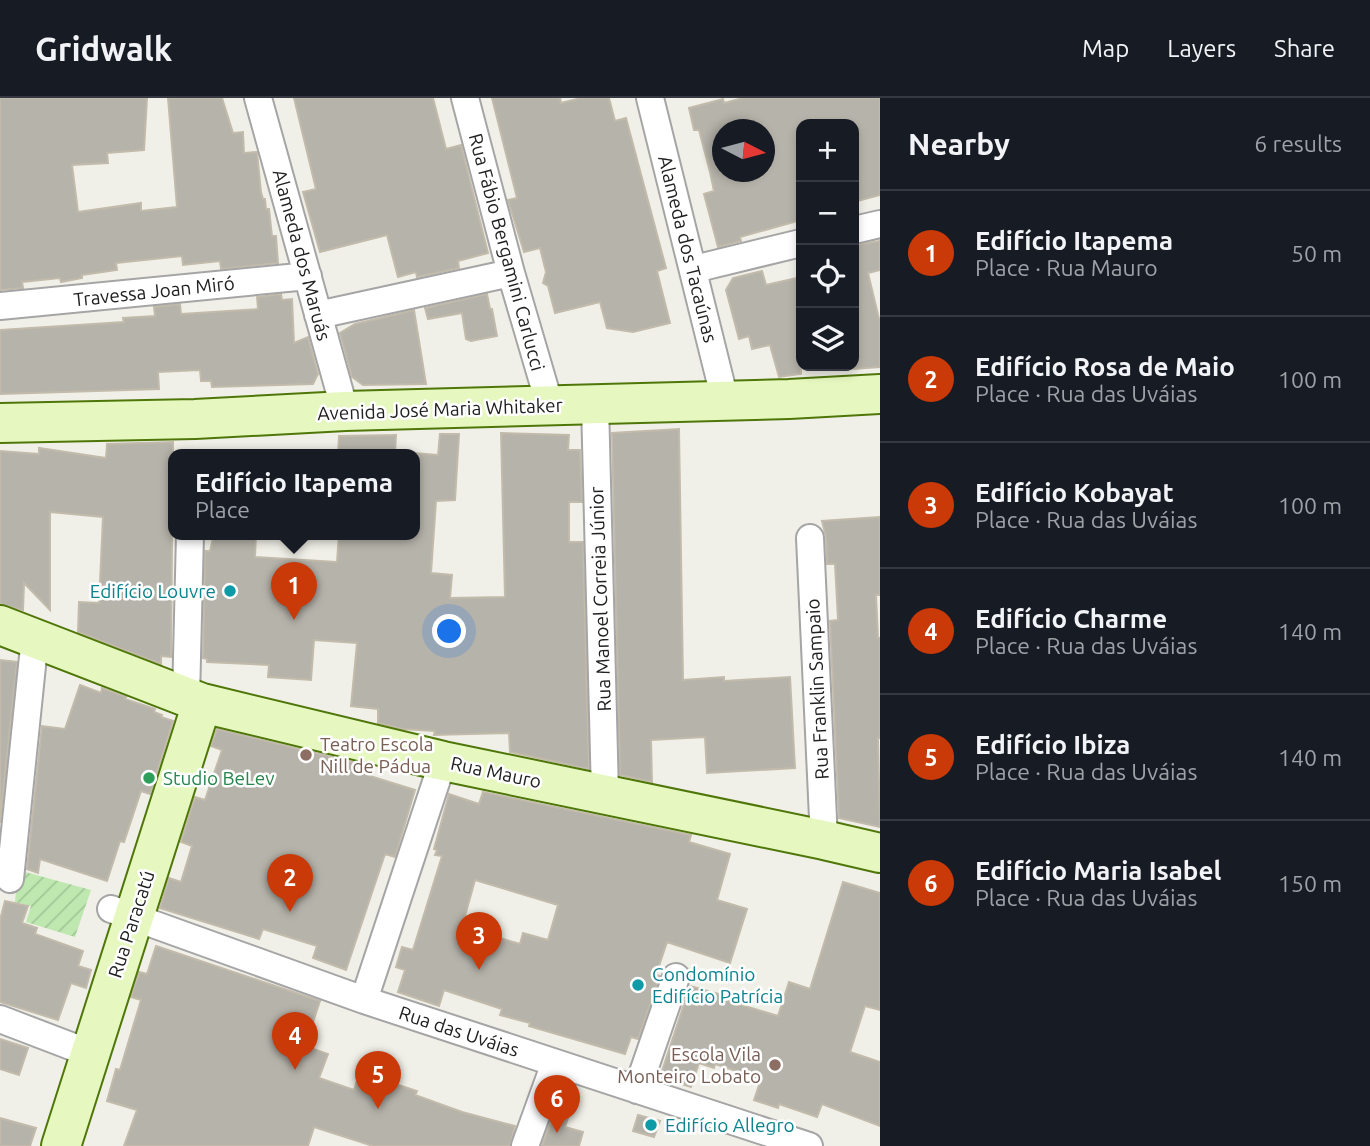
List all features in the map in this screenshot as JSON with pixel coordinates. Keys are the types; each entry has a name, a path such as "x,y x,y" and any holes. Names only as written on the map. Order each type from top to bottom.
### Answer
{"street":[{"name":"Alameda dos Maruás","path":"258,98 345,411"},
{"name":"Rua Fábio Bergamini Carlucci","path":"465,98 511,273 550,406"},
{"name":"Alameda dos Tacaúnas","path":"655,99 725,400"},
{"path":"859,229 880,224"},
{"path":"694,269 796,244"},
{"path":"318,315 511,273"},
{"name":"Travessa Joan Miró","path":"0,306 308,276"},
{"name":"Avenida José Maria Whitaker","path":"0,423 195,419 345,411 880,394"},
{"name":"Rua Manoel Correia Júnior","path":"595,404 605,794"},
{"name":"Rua Franklin Sampaio","path":"810,538 824,840"},
{"path":"190,540 194,700"},
{"name":"Rua Mauro","path":"0,625 194,700 443,761 880,853"},
{"path":"10,879 36,637"},
{"name":"Rua Paracatú","path":"61,1146 89,1053 122,913 194,700"},
{"path":"364,1000 443,761"},
{"name":"Rua das Uváias","path":"122,913 364,1000 809,1146"},
{"path":"637,1090 676,976"},
{"path":"0,1019 89,1053"},
{"path":"525,1146 555,1063"}],"green space":[{"path":"18,870 91,890 75,937 26,922 31,906 15,902"}],"building":[{"path":"0,98 147,98 144,150 107,153 108,163 72,165 78,212 141,203 141,211 177,207 168,98 222,98 233,133 243,132 244,153 257,152 261,192 266,209 269,209 272,236 276,236 278,263 221,269 220,261 183,265 182,256 116,263 117,270 82,275 82,278 61,282 60,278 22,282 23,288 0,290"},
{"path":"294,98 433,98 446,149 461,145 488,253 458,261 459,268 417,277 416,272 398,277 387,235 320,252 303,192 316,189"},
{"path":"492,98 560,98 561,103 581,98 609,98 615,121 626,118 666,268 657,271 670,323 633,332 607,328 600,302 555,313 548,286 543,283 546,272 540,248 524,252 508,200 517,198"},
{"path":"743,98 880,98 880,195 859,201 859,119 796,119 796,221 740,237 741,241 718,247 704,194 714,191 712,182 775,182 775,119 712,119 712,182 699,130 694,130 689,108 723,99 724,103"},
{"path":"880,241 880,270 868,273 880,323 880,367 859,369 859,244"},
{"path":"762,271 766,285 796,278 796,371 801,371 801,374 779,377 770,345 752,349 749,336 739,339 726,290 733,278"},
{"path":"281,294 282,300 292,299 294,343 308,337 318,374 313,384 212,387 211,381 201,381 200,370 158,372 159,389 0,394 0,330 124,322 123,318 155,316 154,307 180,304 181,314 258,309 257,297"},
{"path":"487,294 497,336 471,341 466,339 462,313 428,319 425,308"},
{"path":"414,310 426,384 363,385 352,377 340,333 355,324"},
{"path":"679,429 683,680 724,677 724,681 790,677 795,768 707,773 705,737 651,740 652,782 620,775 612,433"},
{"path":"501,433 569,435 568,450 580,450 582,502 569,502 569,542 583,542 589,769 510,752 509,733 434,735 435,731 403,729 378,723 378,709 351,706 357,643 314,640 311,680 268,677 269,665 207,662 207,659 203,658 205,551 210,551 213,540 256,540 255,557 337,562 339,540 420,540 420,453 438,455 440,434 459,434 455,500 436,501 431,573 452,575 450,598 505,597"},
{"path":"396,435 395,449 338,449 339,436"},
{"path":"173,442 173,449 168,449 168,540 172,540 171,657 161,656 161,664 78,632 79,602 99,603 103,517 50,512 50,610 24,583 23,610 0,604 0,451 39,454 39,448 106,458 107,444"},
{"path":"880,517 880,595 876,595 880,638 880,827 839,818 830,621 838,620 835,564 827,564 826,537 822,521"},
{"path":"0,660 17,662 0,823"},
{"path":"80,685 101,693 102,688 126,697 125,699 155,709 154,712 162,715 161,717 173,721 150,794 141,791 124,842 120,841 107,881 40,859 38,873 27,869 42,726 65,729"},
{"path":"217,729 373,767 370,776 415,790 395,857 385,854 346,970 313,958 317,946 263,929 259,939 160,908 169,878 181,882 192,846 181,842 195,797 205,800 222,750 211,746"},
{"path":"483,792 691,835 689,842 730,854 717,900 747,909 730,963 667,942 656,975 660,976 638,1039 631,1037 625,1054 529,1026 530,1023 500,1015 502,1009 444,990 439,1006 398,992 405,970 396,967 402,947 413,950 442,856 435,855 437,850 434,849 449,794 479,804","holes":["475,880 558,905 548,940 523,933 520,944 462,927"]},
{"path":"843,882 880,893 880,1010 865,1006 850,1052 880,1062 880,1126 822,1104 817,1117 779,1104 778,1108 754,1100 761,1079 715,1064 714,1068 699,1063 691,1087 660,1077 690,986 733,998 732,1002 778,1016 789,982 810,989"},
{"path":"5,901 28,906 22,923 37,928 35,934 83,951 78,966 91,970 86,988 71,983 58,1020 0,1002 0,920"},
{"path":"156,946 320,1001 305,1046 328,1054 319,1078 354,1090 360,1072 417,1091 415,1095 462,1112 515,1126 510,1146 373,1146 314,1127 308,1146 124,1146 137,1110 107,1101 116,1069 120,1070 141,1000 131,997 139,972 147,974"},
{"path":"0,1039 28,1048 19,1075 0,1069"},
{"path":"560,1096 574,1100 565,1127 583,1132 579,1146 542,1146"},
{"path":"638,1115 660,1121 654,1137 633,1131"},
{"path":"0,1118 36,1128 30,1146 0,1146"}],"place":[{"name":"Edifício Louvre","path":"230,591"},
{"name":"Edifício Itapema","path":"294,620"},
{"name":"Teatro Escola Nill de Pádua","path":"306,755"},
{"name":"Studio BeLev","path":"149,778"},
{"name":"Edifício Rosa de Maio","path":"290,912"},
{"name":"Edifício Kobayat","path":"479,970"},
{"name":"Condomínio Edifício Patrícia","path":"638,985"},
{"name":"Escola Vila Monteiro Lobato","path":"775,1065"},
{"name":"Edifício Charme","path":"295,1070"},
{"name":"Edifício Ibiza","path":"378,1109"},
{"name":"Edifício Allegro","path":"651,1125"},
{"name":"Edifício Maria Isabel","path":"557,1133"}]}
